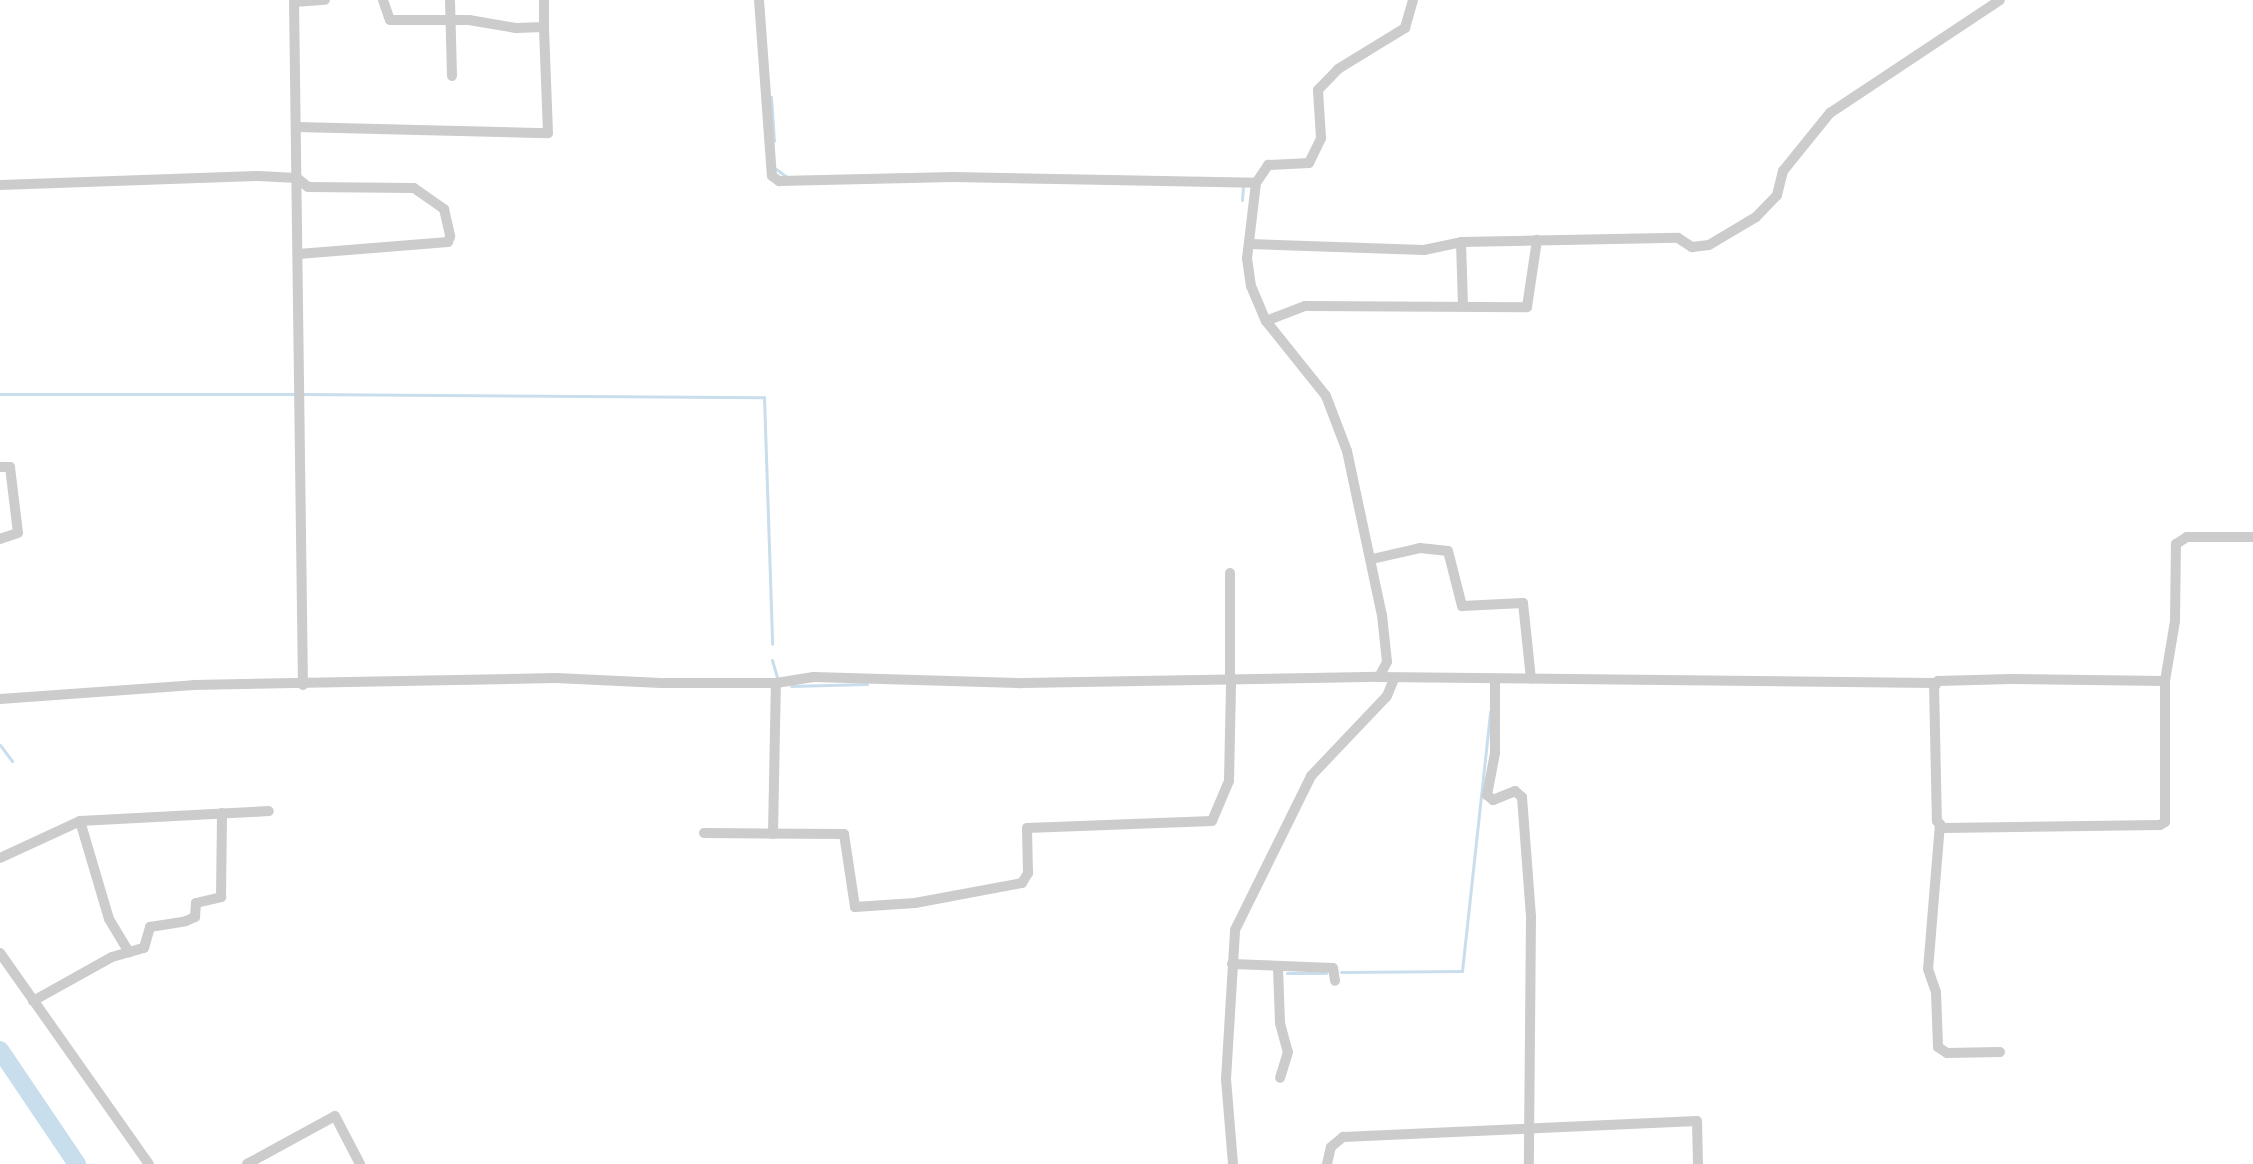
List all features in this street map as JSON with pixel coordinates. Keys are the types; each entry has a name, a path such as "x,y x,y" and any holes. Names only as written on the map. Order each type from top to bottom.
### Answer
{"street":[{"path":"303,685 294,1 325,0"},
{"path":"383,0 390,20 450,20 544,27"},
{"path":"450,0 452,76"},
{"path":"297,127 548,133 544,0"},
{"path":"759,0 772,176 779,181 953,177 1256,183"},
{"path":"1379,676 1387,662 1372,559 1347,451 1326,396 1266,321 1251,286 1248,244 1256,183 1268,165 1309,163 1322,138 1318,90 1338,69 1405,28 1413,0"},
{"path":"1248,244 1424,250 1461,242 1537,240 1677,238 1692,247 1709,244 1756,217 1776,195 1783,171 1830,113 2000,0"},
{"path":"0,185 131,177 297,178 308,187 422,190 444,209 450,236 448,242 298,254"},
{"path":"1266,321 1305,306 1531,304 1537,240"},
{"path":"1461,242 1463,306"},
{"path":"0,467 10,467 18,533 0,538"},
{"path":"1940,824 2160,825 2164,822 2165,681 2174,630 2176,544 2187,537 2253,537"},
{"path":"1372,559 1420,548 1448,550 1462,606 1523,603 1531,679"},
{"path":"704,833 847,835 855,907 915,903 1022,883 1028,873 1027,828 1212,821 1229,781 1230,573"},
{"path":"0,699 193,685 303,685 556,678 776,683 814,677 1022,683 1230,681 1379,676 1394,679 1935,686"},
{"path":"1233,1164 1227,1079 1234,930 1311,776 1387,696 1394,679"},
{"path":"1495,679 1495,753 1487,795 1493,800 1515,791 1522,798 1531,916 1529,1164"},
{"path":"2000,1052 1947,1053 1938,1047 1936,992 1928,969 1940,824 1935,686 1938,681 2011,679 2165,681"},
{"path":"773,834 776,683"},
{"path":"0,858 80,821 269,811"},
{"path":"33,1001 147,945 150,927 186,921 195,917 196,903 221,897 222,813"},
{"path":"80,821 109,919 129,952"},
{"path":"0,952 149,1164"},
{"path":"1232,964 1278,968 1333,968 1335,981"},
{"path":"1278,968 1280,1023 1288,1052 1280,1078"},
{"path":"247,1164 335,1116 360,1164"},
{"path":"1327,1164 1336,1139 1343,1137 1482,1127 1530,1130 1697,1121 1698,1164"}],"waterway":[{"path":"771,97 774,141"},
{"path":"776,169 787,177"},
{"path":"1242,200 1243,185"},
{"path":"0,394 295,394"},
{"path":"302,394 764,397 772,644"},
{"path":"772,660 777,678"},
{"path":"791,686 867,684"},
{"path":"1341,972 1462,971 1490,712"},
{"path":"0,745 12,761"},
{"path":"1287,973 1326,973"},
{"path":"0,1050 77,1164"}]}
